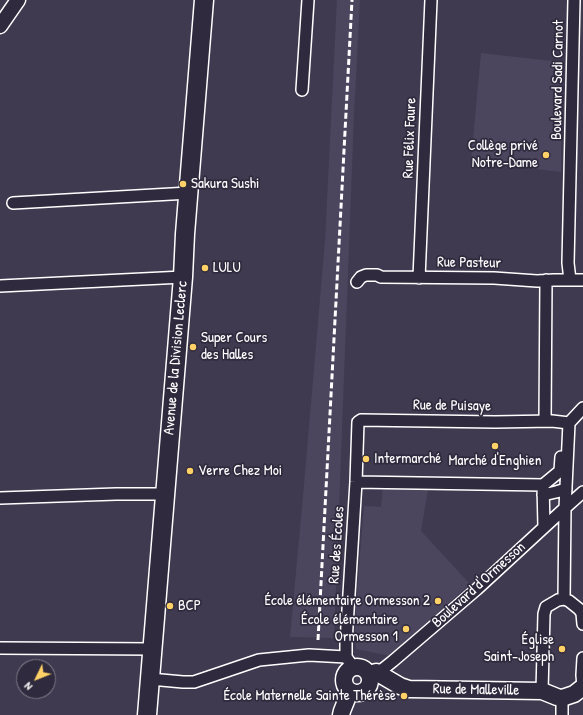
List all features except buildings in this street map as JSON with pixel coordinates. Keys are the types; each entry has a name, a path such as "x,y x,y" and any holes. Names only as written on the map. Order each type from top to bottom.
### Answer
{"main road":[{"name":"Avenue de la Division Leclerc","path":"147,715 204,0"},
{"path":"349,662 373,673 371,683 366,690 358,693 350,691 345,685 344,679 349,662"},
{"name":"Rue de Malleville","path":"373,673 409,689 542,691 550,696 562,698"},
{"path":"562,698 574,694 583,687"},
{"path":"341,715 350,691"}],"street":[{"path":"0,26 18,0"},
{"path":"302,90 308,0"},
{"name":"Rue Félix Faure","path":"420,278 431,0"},
{"name":"Boulevard Sadi Carnot","path":"570,280 568,263 574,0"},
{"path":"13,203 189,193"},
{"name":"Rue Pasteur","path":"357,282 366,275 420,278 494,278 537,281 583,280"},
{"path":"0,286 183,277"},
{"path":"545,421 546,280"},
{"path":"564,599 566,489 564,471 565,423 583,408"},
{"name":"Rue de Puisaye","path":"358,422 361,420 494,422 552,421 565,423"},
{"name":"Rue des Écoles","path":"349,662 346,642 356,482 358,422"},
{"path":"543,490 564,471"},
{"path":"356,482 543,490 556,492 566,489 583,492"},
{"path":"543,490 547,525 556,525 565,531"},
{"name":"Boulevard d'Ormesson","path":"373,673 383,669 393,662 477,589 583,492"},
{"path":"0,498 165,494"},
{"path":"542,691 544,614 546,607 552,602 558,600 564,599 569,601 582,613 583,624"},
{"path":"0,648 153,649"},
{"path":"150,679 194,682 259,660 309,655 349,662"},
{"path":"583,658 583,687"},
{"path":"562,698 562,715"}],"shaded area":[{"path":"337,0 360,0 354,115 334,638 290,637 325,241"},
{"path":"481,53 561,62 561,172 471,161"},
{"path":"429,484 421,531 470,584 390,656 356,649 355,621 364,506 381,507 383,485"}],"railway":[{"path":"318,640 352,0"}],"place":[{"name":"Collège privé Notre-Dame","path":"546,155"},
{"name":"Sakura Sushi","path":"183,184"},
{"name":"LULU","path":"205,268"},
{"name":"Super Cours des Halles","path":"193,347"},
{"name":"Marché d'Enghien","path":"495,446"},
{"name":"Intermarché","path":"366,459"},
{"name":"Verre Chez Moi","path":"190,471"},
{"name":"École élémentaire Ormesson 2","path":"438,601"},
{"name":"BCP","path":"170,606"},
{"name":"École élémentaire Ormesson 1","path":"406,629"},
{"name":"Église Saint-Joseph","path":"562,649"},
{"name":"École Maternelle Sainte Thérèse","path":"404,696"}]}
